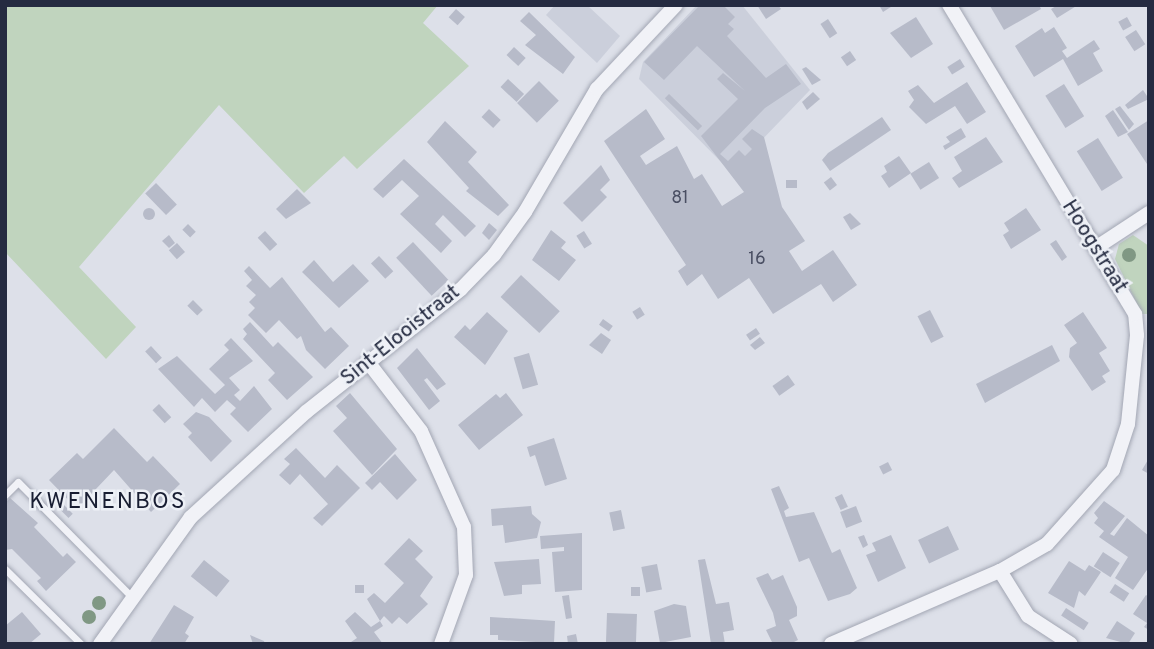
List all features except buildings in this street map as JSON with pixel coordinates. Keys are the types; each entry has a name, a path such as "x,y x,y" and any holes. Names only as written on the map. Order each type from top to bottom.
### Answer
{"street":[{"name":"Sint-Elooistraat","path":"100,644 132,597 200,509 368,362 461,289 494,255 525,212 597,89 676,5"},
{"name":"Hoogstraat","path":"831,644 1000,571 1065,527 1113,470 1122,450 1137,335 1135,314 949,5"},
{"path":"1097,247 1149,213"},
{"path":"368,362 421,430 464,527 466,575 441,644"},
{"path":"1000,571 1023,610 1071,644"}],"lane":[{"path":"5,495 18,482 132,597"},
{"path":"5,569 80,644"}],"shaded area":[{"path":"555,5 587,5 620,36 597,63 546,15"},
{"path":"697,5 742,5 810,90 731,172 639,79 643,62"}],"green space":[{"path":"5,5 438,5 423,23 469,66 357,169 344,156 304,193 219,105 79,267 136,327 106,359 5,252"},
{"path":"1133,235 1149,246 1149,314 1142,314 1115,259 1119,244"}],"district":[{"name":"KWENENBOS","path":"108,503"}]}
